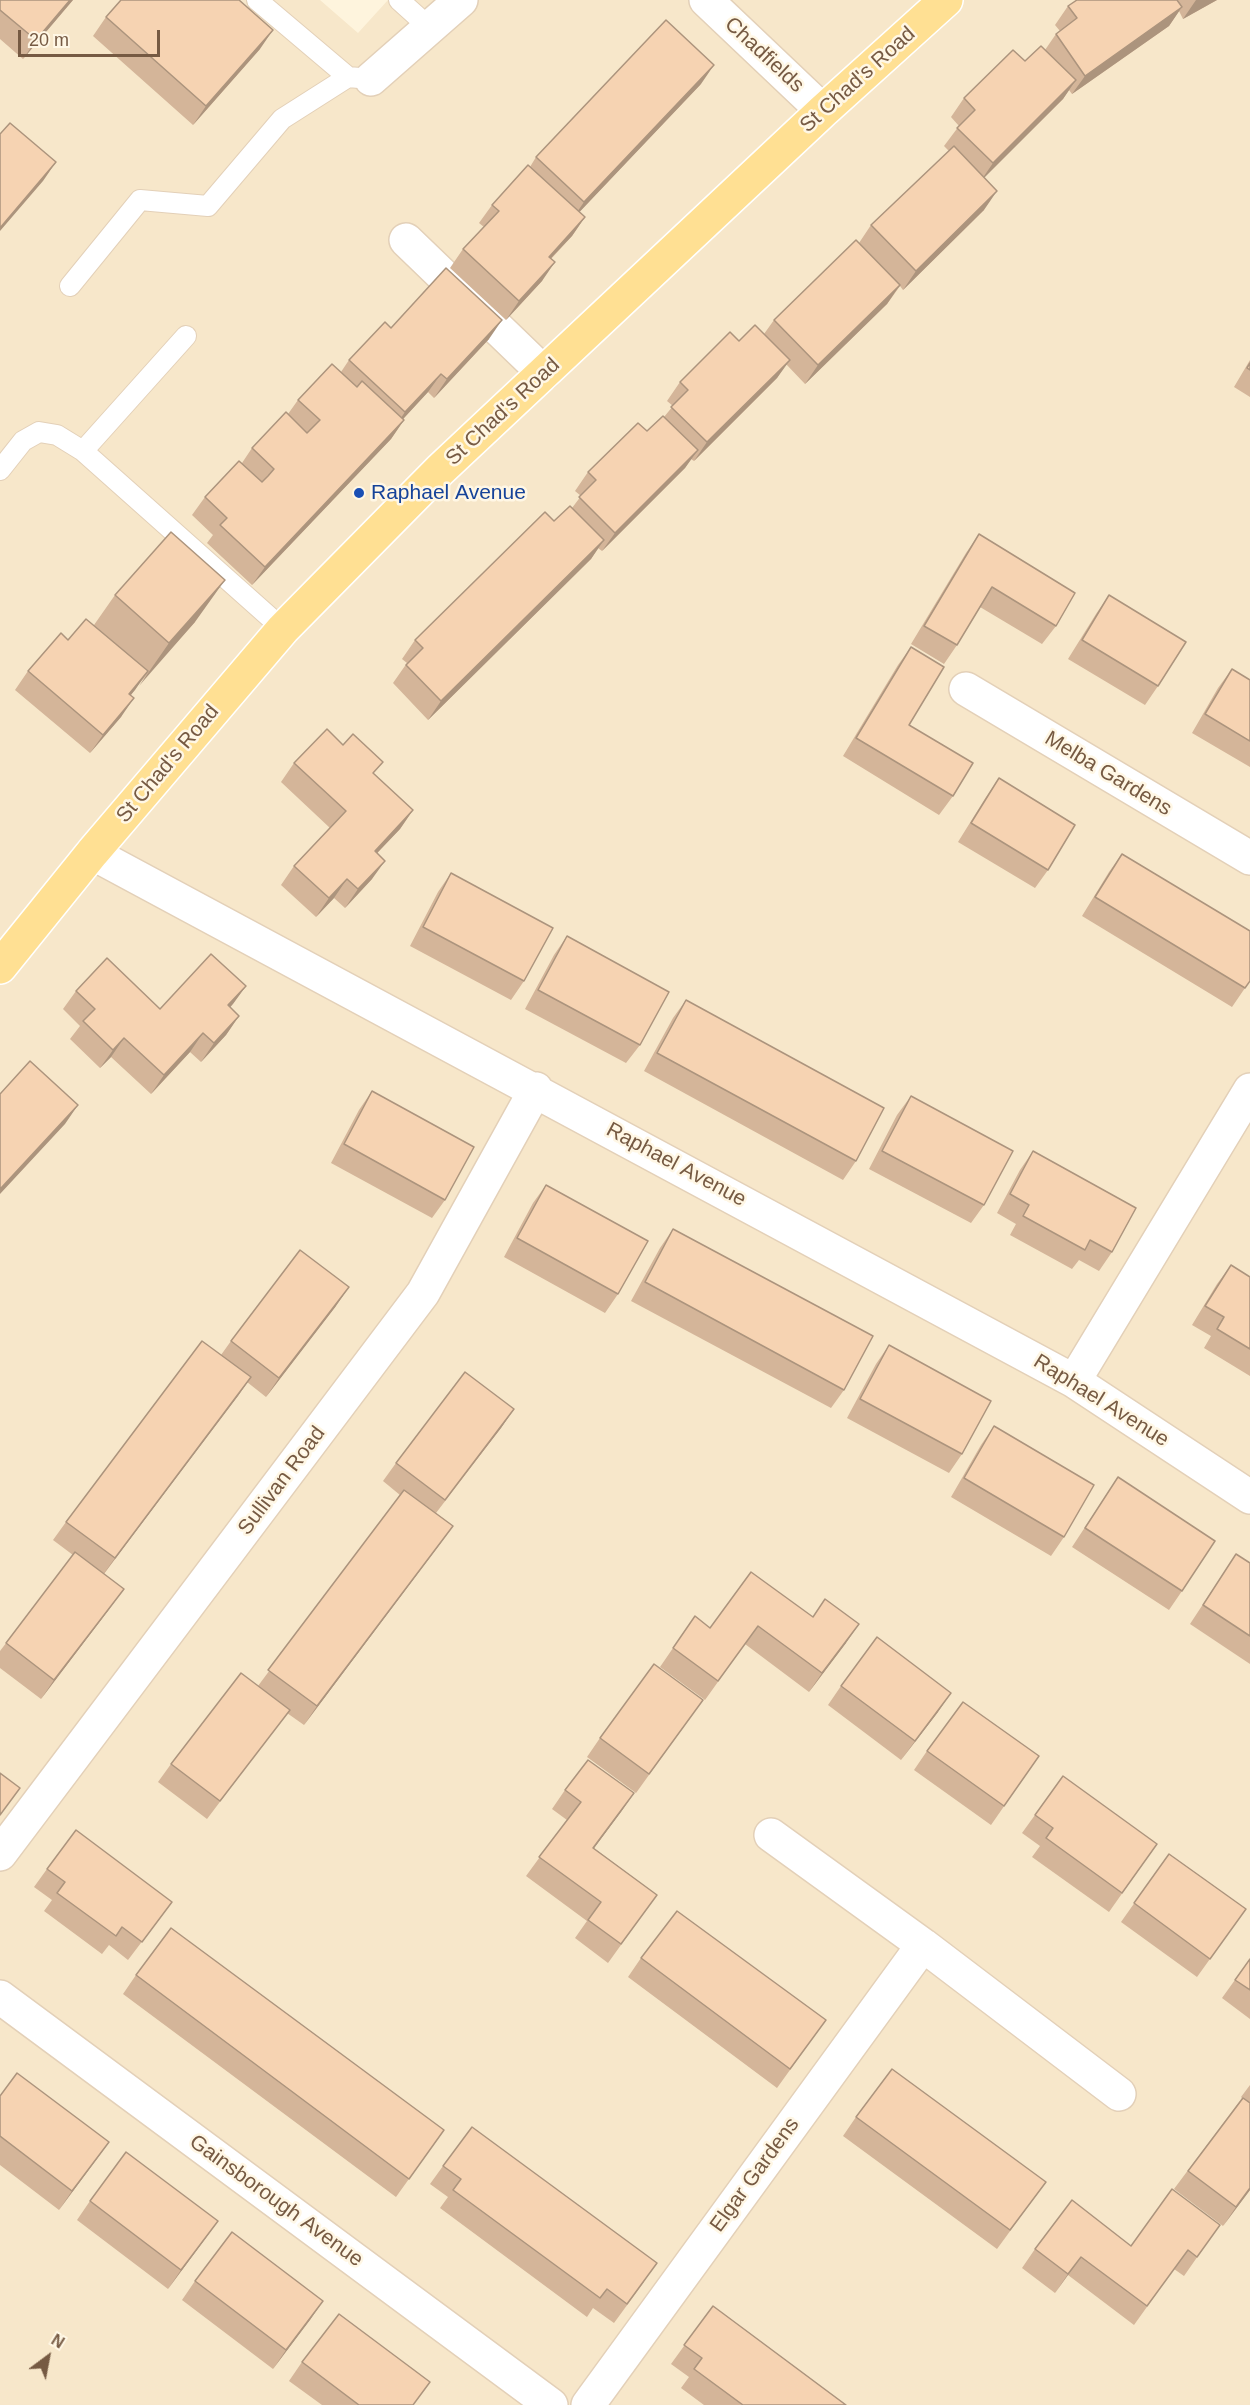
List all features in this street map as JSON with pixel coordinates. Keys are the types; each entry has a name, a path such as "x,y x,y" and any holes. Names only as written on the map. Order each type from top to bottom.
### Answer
{"main road":[{"name":"St Chad's Road","path":"0,967 92,853 282,629 441,470 823,111 946,0"}],"street":[{"path":"359,78 430,28 461,0"},
{"name":"Chadfields","path":"706,0 823,111"},
{"path":"406,240 544,373"},
{"name":"Melba Gardens","path":"966,689 1250,858"},
{"name":"Raphael Avenue","path":"92,853 536,1089 1074,1381 1250,1497"},
{"name":"Sullivan Road","path":"0,1854 423,1293 536,1089"},
{"path":"1074,1381 1250,1090"},
{"path":"771,1835 923,1945 1119,2094"},
{"name":"Elgar Gardens","path":"588,2405 923,1945"},
{"name":"Gainsborough Avenue","path":"0,1997 551,2405"}],"lane":[{"path":"70,285 140,200 208,206 282,119 359,78 257,0"},
{"path":"399,0 430,28"},
{"path":"83,451 186,336"},
{"path":"0,470 23,441 39,432 57,435 83,451 282,629"}],"shaded area":[{"path":"0,0 320,0 358,33 388,0 1250,0 1250,2405 0,2405"}],"building":[{"path":"0,0 70,0 36,40 0,10"},
{"path":"121,0 239,0 273,30 206,106 106,17"},
{"path":"1077,0 1177,0 1182,7 1085,76 1056,34 1077,18 1068,6"},
{"path":"666,20 714,65 584,202 536,157"},
{"path":"1041,46 1076,80 993,163 957,128 975,110 964,98 1013,50 1025,61"},
{"path":"10,123 56,162 0,228 0,134"},
{"path":"954,146 997,191 916,271 871,225"},
{"path":"528,165 585,217 549,257 555,262 519,301 463,249 499,211 492,205"},
{"path":"856,240 900,285 818,365 774,320"},
{"path":"446,268 502,320 447,379 441,374 405,412 349,360 385,322 391,328"},
{"path":"755,325 790,360 707,442 671,407 688,390 680,382 730,332 739,341"},
{"path":"332,364 357,387 362,381 404,420 265,567 220,525 227,518 205,497 239,461 262,482 268,476 274,469 252,448 286,412 307,433 320,420 298,400"},
{"path":"663,416 698,450 615,533 579,497 596,480 588,472 638,423 647,431"},
{"path":"570,506 604,540 441,701 406,665 423,648 415,640 545,512 554,521"},
{"path":"171,532 225,580 169,643 115,595"},
{"path":"979,534 1075,593 1056,626 992,587 957,645 924,626"},
{"path":"1109,595 1186,642 1158,686 1082,640"},
{"path":"86,619 148,671 129,694 134,698 103,735 28,671 61,633 68,640"},
{"path":"911,647 944,667 909,725 973,763 953,796 856,738"},
{"path":"1232,669 1250,680 1250,741 1205,714"},
{"path":"327,729 343,745 353,734 383,762 373,773 413,810 375,851 385,861 358,889 347,879 329,898 294,866 346,811 294,763"},
{"path":"999,778 1075,825 1048,870 971,823"},
{"path":"1122,854 1250,931 1250,981 1245,988 1095,897"},
{"path":"451,873 553,928 524,981 423,927"},
{"path":"567,936 669,992 640,1045 538,990"},
{"path":"211,954 246,986 228,1005 239,1016 214,1043 203,1033 164,1075 124,1038 113,1050 83,1021 95,1009 76,991 107,958 160,1009"},
{"path":"686,1000 884,1108 856,1161 657,1053"},
{"path":"30,1061 78,1105 0,1189 0,1094"},
{"path":"372,1091 474,1147 445,1200 344,1144"},
{"path":"911,1096 1013,1151 984,1205 882,1151"},
{"path":"1033,1151 1136,1208 1112,1252 1090,1240 1085,1250 1023,1216 1029,1205 1010,1194"},
{"path":"546,1185 648,1241 618,1294 517,1238"},
{"path":"673,1229 873,1336 844,1390 645,1282"},
{"path":"300,1250 349,1287 279,1378 231,1341"},
{"path":"1231,1265 1250,1277 1250,1349 1217,1329 1224,1317 1205,1306"},
{"path":"202,1341 251,1377 115,1558 66,1522"},
{"path":"889,1345 991,1401 962,1454 860,1399"},
{"path":"465,1372 514,1409 445,1500 396,1463"},
{"path":"994,1426 1094,1485 1064,1537 964,1478"},
{"path":"1118,1477 1215,1541 1182,1591 1085,1528"},
{"path":"404,1490 453,1526 317,1706 268,1670"},
{"path":"75,1552 124,1589 54,1680 6,1643"},
{"path":"1236,1554 1250,1563 1250,1636 1203,1605"},
{"path":"751,1572 813,1617 825,1599 859,1624 822,1673 758,1626 718,1681 673,1648 695,1616 710,1628"},
{"path":"877,1637 951,1693 915,1741 841,1686"},
{"path":"654,1664 703,1700 649,1774 600,1738"},
{"path":"241,1673 290,1710 220,1801 171,1764"},
{"path":"963,1702 1039,1756 1004,1806 927,1751"},
{"path":"588,1760 634,1793 593,1848 657,1895 621,1944 588,1920 601,1902 539,1857 581,1802 565,1790"},
{"path":"0,1773 20,1788 0,1815"},
{"path":"1063,1776 1157,1844 1122,1893 1046,1838 1053,1828 1035,1815"},
{"path":"76,1830 172,1902 142,1942 122,1927 116,1936 57,1893 65,1882 47,1869"},
{"path":"1169,1854 1246,1909 1210,1959 1134,1903"},
{"path":"677,1911 826,2020 790,2069 641,1958"},
{"path":"171,1928 444,2130 409,2179 136,1975"},
{"path":"1250,1959 1250,1990 1235,1980"},
{"path":"892,2069 1046,2182 1010,2230 856,2117"},
{"path":"17,2073 109,2142 72,2191 0,2136 0,2096"},
{"path":"1243,2098 1250,2103 1250,2188 1236,2207 1188,2171"},
{"path":"472,2127 657,2263 627,2304 607,2289 600,2298 453,2190 461,2179 443,2166"},
{"path":"126,2152 218,2221 181,2270 90,2201"},
{"path":"1172,2189 1220,2225 1197,2257 1188,2250 1147,2306 1081,2257 1068,2274 1035,2249 1072,2200 1131,2246"},
{"path":"232,2232 323,2301 286,2350 195,2281"},
{"path":"713,2306 846,2405 743,2405 694,2369 702,2358 684,2345"},
{"path":"339,2314 430,2382 413,2405 359,2405 302,2362"}],"place":[{"name":"Raphael Avenue","path":"359,493"}]}
